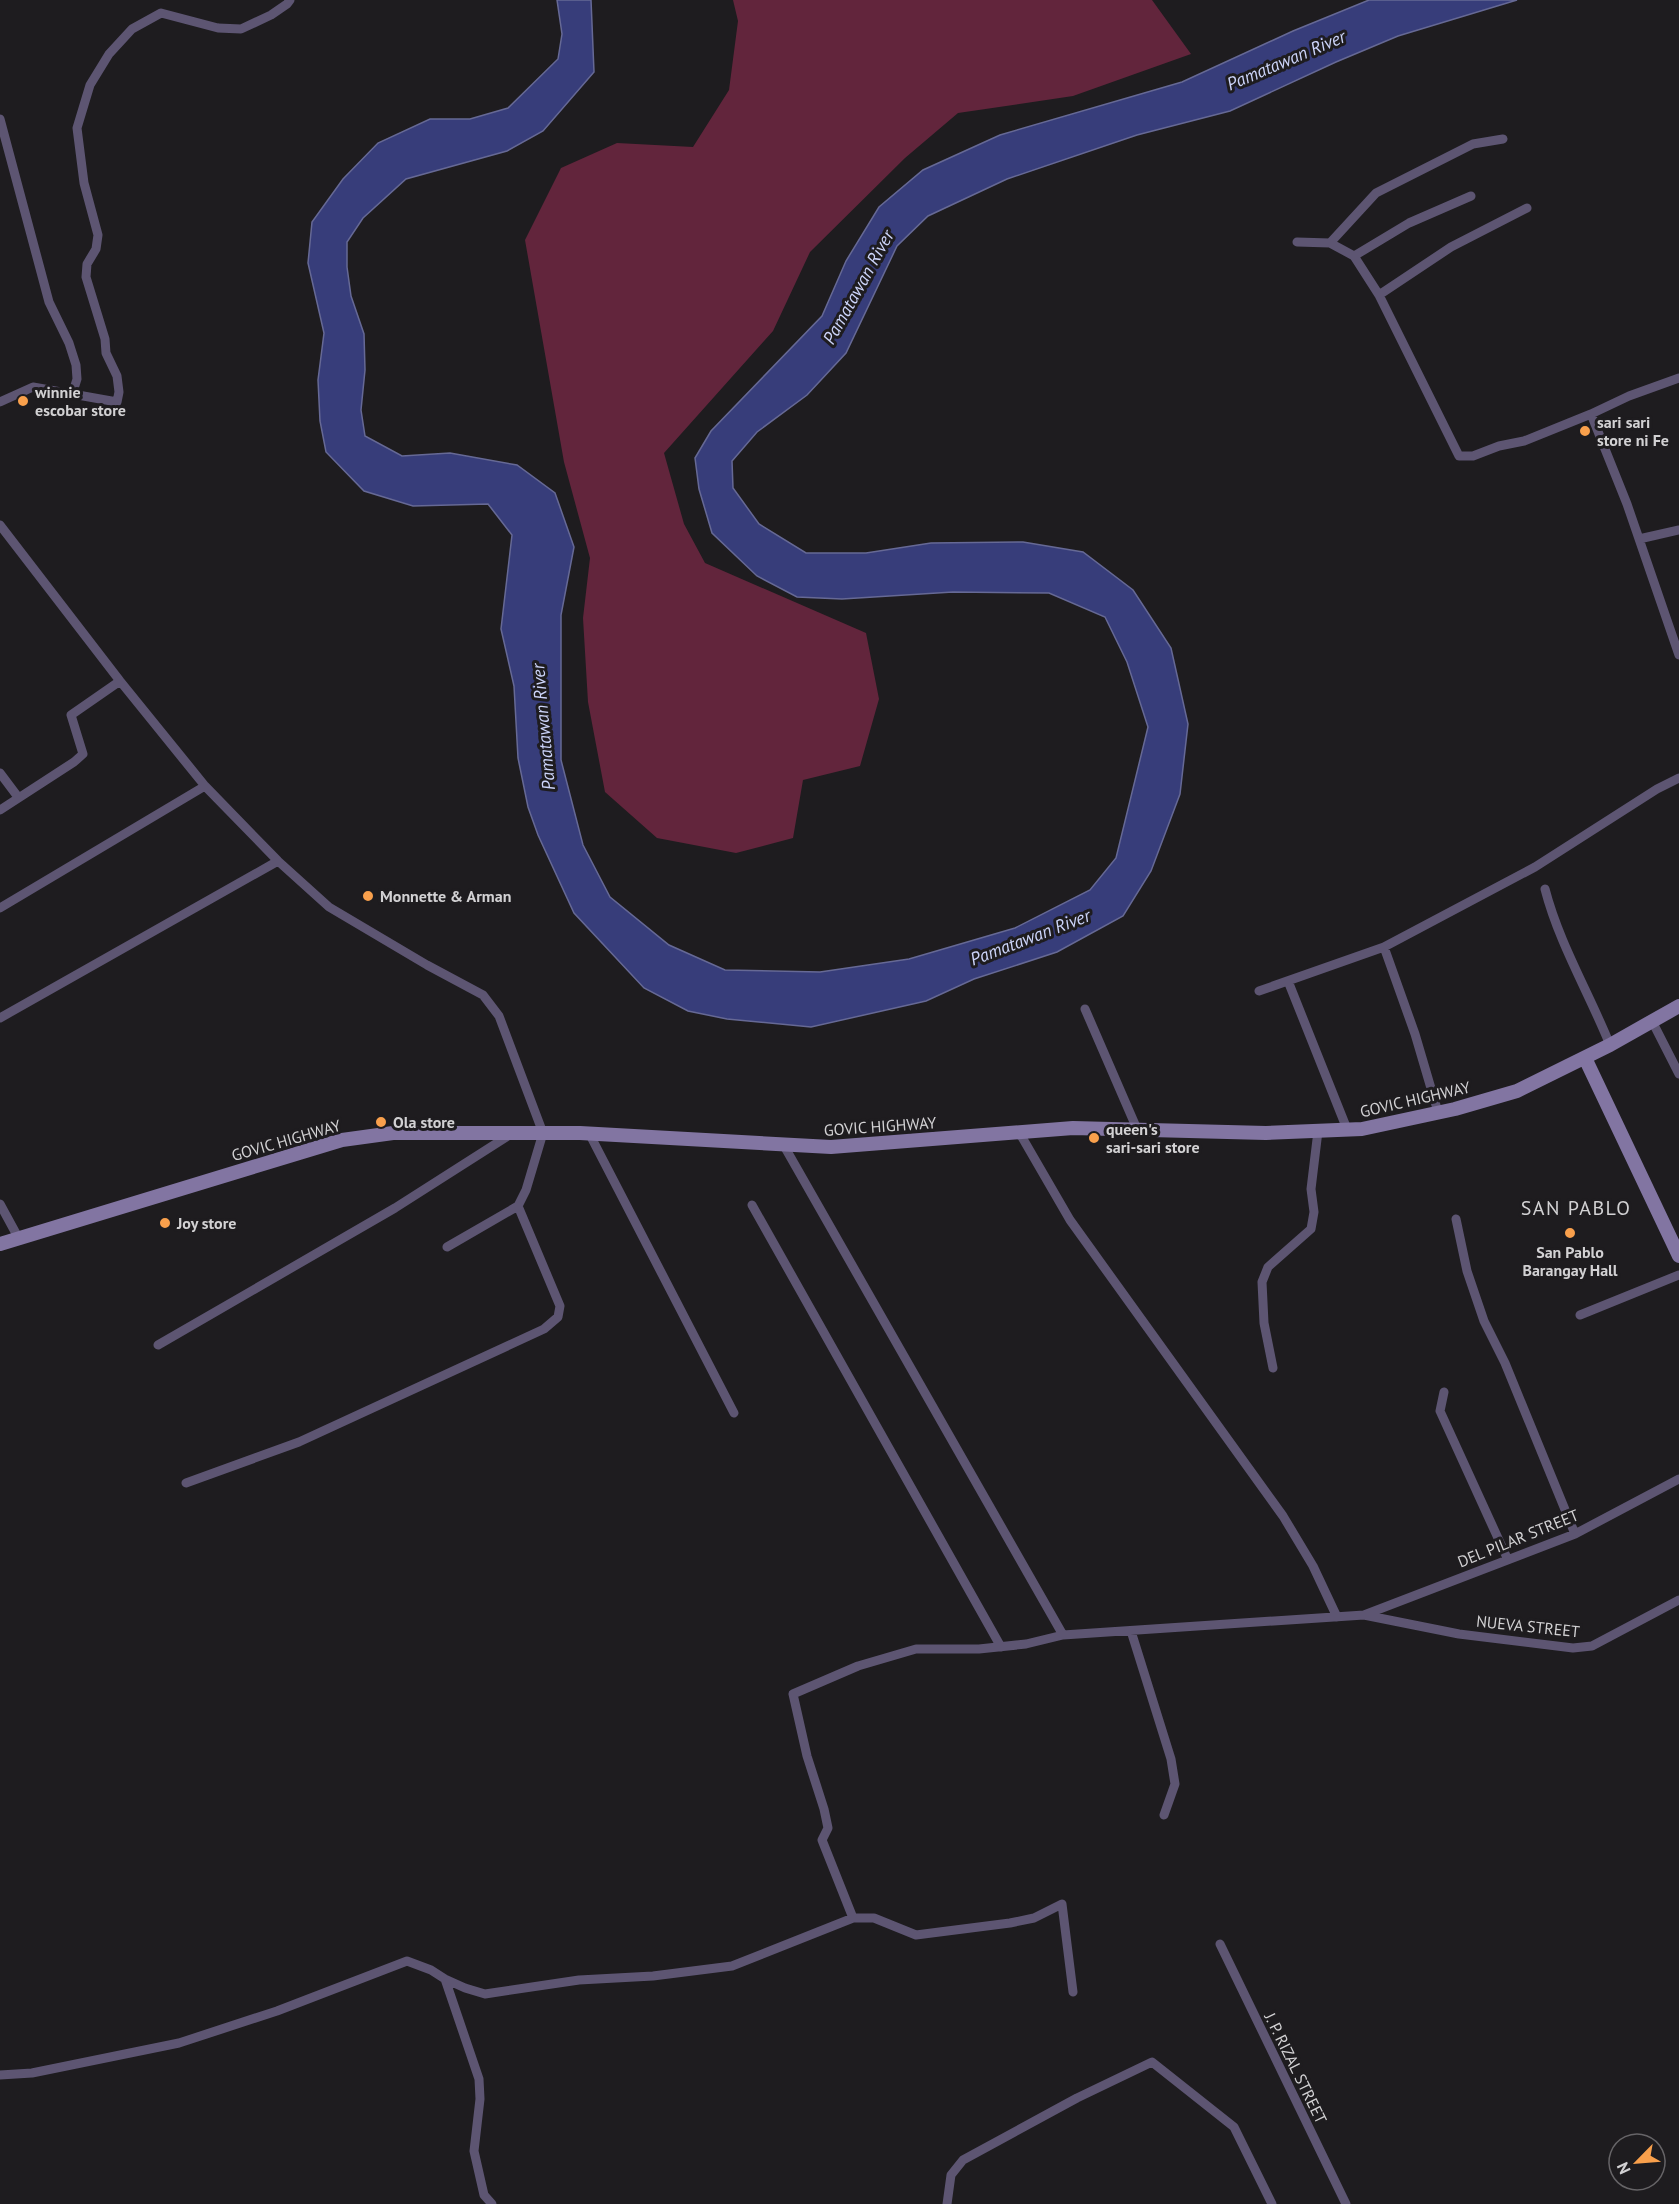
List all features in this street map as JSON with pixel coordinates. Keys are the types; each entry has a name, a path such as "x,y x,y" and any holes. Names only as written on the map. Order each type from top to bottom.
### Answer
{"main road":[{"name":"GOVIC HIGHWAY","path":"0,1244 342,1140 393,1133 589,1133 831,1147 1073,1128 1266,1133 1362,1130 1517,1091 1610,1045 1679,1006"},
{"path":"1585,1058 1679,1256"}],"street":[{"path":"0,402 33,387 117,402 119,392 117,376 106,353 105,339 86,277 87,264 96,249 98,235 84,183 77,128 90,85 109,54 132,29 162,13 218,28 241,29 271,15 290,0"},
{"path":"0,119 49,302 69,343 76,365 76,379 72,395"},
{"path":"1330,243 1376,193 1473,144 1503,139"},
{"path":"1354,256 1408,223 1471,196"},
{"path":"1379,295 1451,248 1527,208"},
{"path":"1297,242 1330,243 1354,256 1379,295 1459,456 1473,456 1499,446 1524,441 1592,414 1629,396 1679,378"},
{"path":"1592,414 1639,539 1679,656"},
{"path":"0,525 120,681 205,786 278,861 330,907 427,965 483,995 499,1016 543,1133 526,1190 518,1206 447,1247"},
{"path":"1639,539 1679,530"},
{"path":"0,810 83,754 71,715 120,681"},
{"path":"0,773 18,797"},
{"path":"1259,991 1384,947 1535,867 1679,778"},
{"path":"0,908 205,786"},
{"path":"0,1018 278,861"},
{"path":"1545,889 1552,914 1595,1006 1610,1045"},
{"path":"1384,947 1415,1034 1438,1112"},
{"path":"1288,981 1347,1130"},
{"path":"1085,1009 1137,1130"},
{"path":"1652,1021 1679,1074"},
{"path":"1273,1368 1264,1323 1262,1282 1268,1267 1311,1229 1314,1212 1311,1189 1318,1131"},
{"path":"158,1345 395,1208 514,1132"},
{"path":"1019,1132 1070,1220 1283,1516 1313,1566 1337,1617"},
{"path":"589,1133 734,1413"},
{"path":"783,1144 1063,1635"},
{"path":"0,1204 19,1239"},
{"path":"752,1205 1001,1647"},
{"path":"186,1483 299,1442 544,1329 558,1317 560,1305 518,1206"},
{"path":"1456,1219 1467,1271 1484,1321 1505,1362 1575,1534"},
{"path":"1580,1315 1679,1275"},
{"path":"1444,1392 1440,1411 1508,1560"},
{"name":"DEL PILAR STREET","path":"1364,1615 1575,1534 1679,1479"},
{"name":"NUEVA STREET","path":"1364,1615 1458,1634 1572,1648 1592,1646 1679,1600"},
{"path":"853,1918 822,1840 828,1828 807,1756 793,1694 858,1666 916,1649 979,1649 1063,1635 1364,1615"},
{"path":"1131,1631 1171,1759 1175,1784 1164,1815"},
{"path":"0,2075 43,2072 179,2043 277,2011 407,1961 431,1970 465,1988 485,1994 579,1980 653,1976 732,1966 853,1918 874,1918 916,1935 1034,1918 1062,1904 1073,1992"},
{"name":"J. P. RIZAL STREET","path":"1220,1944 1346,2204"},
{"path":"445,1979 479,2079 480,2105 474,2151 484,2195 492,2204"},
{"path":"947,2204 951,2175 963,2160 1077,2098 1152,2062 1234,2127 1272,2204"}],"shaded area":[{"path":"733,0 1152,0 1191,54 1073,96 958,113 905,158 810,252 773,331 664,453 684,524 705,563 866,633 879,699 860,766 803,780 793,838 736,853 657,838 605,792 588,702 583,618 590,558 564,462 525,240 561,168 617,143 693,147 729,90 738,21"}],"water":[{"name":"Pamatawan River","path":"557,0 591,0 594,72 543,131 507,151 406,179 363,218 347,242 347,267 351,296 364,334 365,370 361,410 365,436 402,456 450,453 517,465 555,493 574,547 561,615 561,760 583,845 610,897 669,945 725,970 820,972 909,959 1015,928 1090,890 1116,858 1148,727 1127,662 1105,617 1049,593 953,592 842,599 797,597 757,576 712,533 699,489 695,458 711,431 822,316 846,261 879,207 923,170 1000,135 1182,82 1293,31 1369,0 1517,0 1398,36 1230,111 1137,135 1007,179 928,216 897,246 846,353 807,395 757,432 732,461 733,488 759,524 806,553 866,553 931,543 1023,542 1083,552 1133,590 1171,648 1188,724 1180,794 1151,871 1123,916 1057,952 974,979 926,1001 811,1027 727,1019 688,1011 644,988 574,913 538,835 528,807 518,758 514,686 501,629 512,535 488,504 413,506 364,491 326,452 320,421 318,380 324,333 308,263 312,222 343,179 378,143 430,119 470,119 508,108 558,59 562,34"}],"place":[{"name":"winnie escobar store","path":"23,401"},
{"name":"sari sari store ni Fe","path":"1585,431"},
{"name":"Monnette & Arman","path":"368,896"},
{"name":"Ola store","path":"381,1122"},
{"name":"queen's sari-sari store","path":"1094,1138"},
{"name":"Joy store","path":"165,1223"},
{"name":"San Pablo Barangay Hall","path":"1570,1233"}],"district":[{"name":"SAN PABLO","path":"1576,1208"}]}
